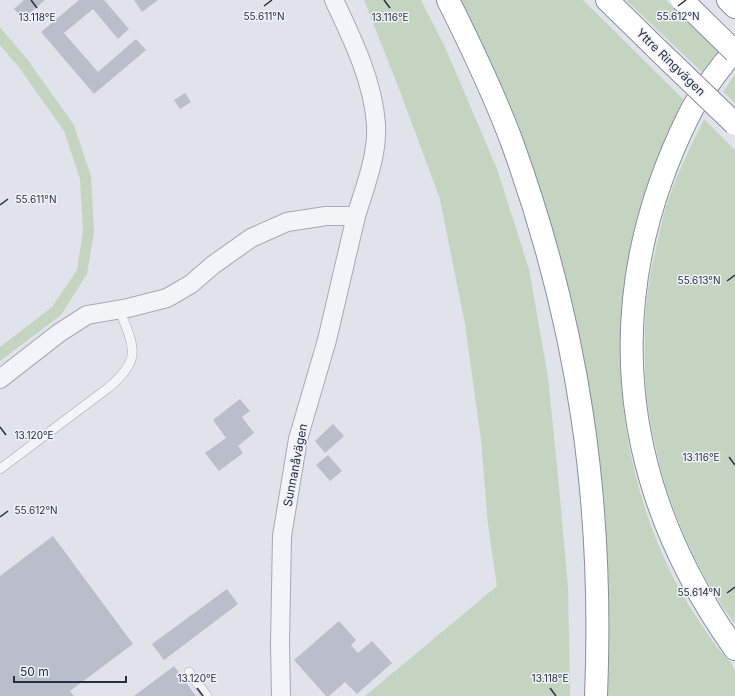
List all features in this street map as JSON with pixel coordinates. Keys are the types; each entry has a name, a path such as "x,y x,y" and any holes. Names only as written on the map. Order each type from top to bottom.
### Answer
{"highway":[{"path":"448,0 479,63 512,144 537,217 554,277 574,364 586,432 593,502 598,582 596,696"},
{"name":"Yttre Ringvägen","path":"607,0 735,124"},
{"path":"682,0 735,50 691,111 661,181 646,227 639,265 634,308 632,365 637,424 646,464 659,508 674,545 695,586 713,618 735,649"},
{"path":"728,0 735,7"}],"street":[{"name":"Sunnanåvägen","path":"281,696 280,643 282,536 298,439 327,340 356,216 374,154 376,125 372,100 361,64 334,0"},
{"path":"0,379 59,334 87,315 167,298 191,284 213,265 251,238 287,222 326,216 356,216"}],"lane":[{"path":"0,469 108,388 125,373 130,366 132,348 119,309"},
{"path":"189,672 207,696"}],"green space":[{"path":"364,0 421,0 445,47 497,169 529,269 548,377 558,476 568,587 570,696 365,696 497,586 488,525 481,440 465,324 440,199"},
{"path":"459,0 583,0 686,102 656,162 639,213 627,265 621,318 620,370 625,423 635,475 651,526 672,575 682,593 716,646 734,668 735,696 606,696 607,571 605,530 599,456 581,346 564,274 536,175 504,96"},
{"path":"626,0 666,0 720,52 704,74"},
{"path":"0,27 27,59 74,125 91,176 94,232 87,274 61,315 0,361 0,347 52,307 77,270 83,231 80,179 64,131 18,66 0,45"},
{"path":"735,74 735,103 723,92"},
{"path":"704,119 735,150 735,624 704,576 679,523 661,468 647,401 645,325 649,283 657,241 672,190"}],"building":[{"path":"24,0 45,0 23,19 14,9"},
{"path":"79,0 104,0 129,29 118,39 93,9 64,33 98,72 136,39 146,50 94,94 41,32"},
{"path":"134,0 158,0 142,12"},
{"path":"185,93 191,102 180,109 174,100"},
{"path":"240,399 250,411 242,417 254,433 238,446 243,453 219,471 205,453 226,438 213,420"},
{"path":"333,424 344,436 325,453 315,441"},
{"path":"328,455 342,471 330,481 316,465"},
{"path":"53,536 133,644 70,691 74,696 0,696 0,576"},
{"path":"227,589 238,604 164,660 152,644"},
{"path":"339,621 356,640 351,645 358,653 372,641 392,663 357,694 345,682 329,696 326,696 294,660"},
{"path":"174,666 196,696 134,696"}]}
